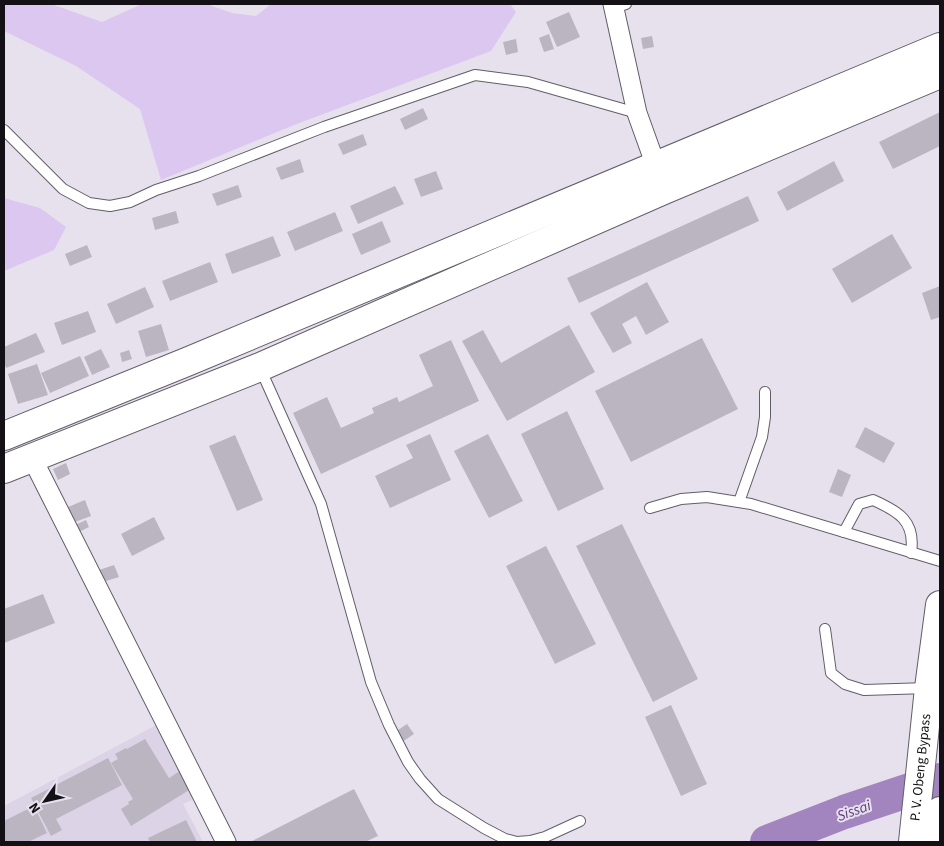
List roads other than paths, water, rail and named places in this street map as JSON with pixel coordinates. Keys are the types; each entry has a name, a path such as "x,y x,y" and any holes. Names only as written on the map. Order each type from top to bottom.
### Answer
{"main road":[{"path":"4,469 260,367 940,47"},
{"path":"4,436 189,361 660,178 940,74"},
{"name":"P. V. Obeng Bypass","path":"937,842 922,769 929,688 940,604"},
{"name":"P. V. Obeng Bypass","path":"913,842 929,807"}],"street":[{"path":"617,5 637,113 660,178"},
{"path":"32,458 226,842"}],"lane":[{"path":"4,130 63,189 89,203 110,206 130,202 156,190 199,176 324,127 475,75 528,82 637,113"},
{"path":"260,367 322,504 371,682 389,725 408,762 438,799 505,839 517,842 530,841 545,837 580,821"},
{"path":"739,502 762,438 765,417 765,392"},
{"path":"650,508 682,499 707,497 751,504 940,562"},
{"path":"844,532 859,504 873,500 902,516 909,525 911,553"},
{"path":"825,629 831,673 845,684 864,690 929,688"}],"waterway":[{"name":"Sissai","path":"767,842 844,812 940,780"}]}
